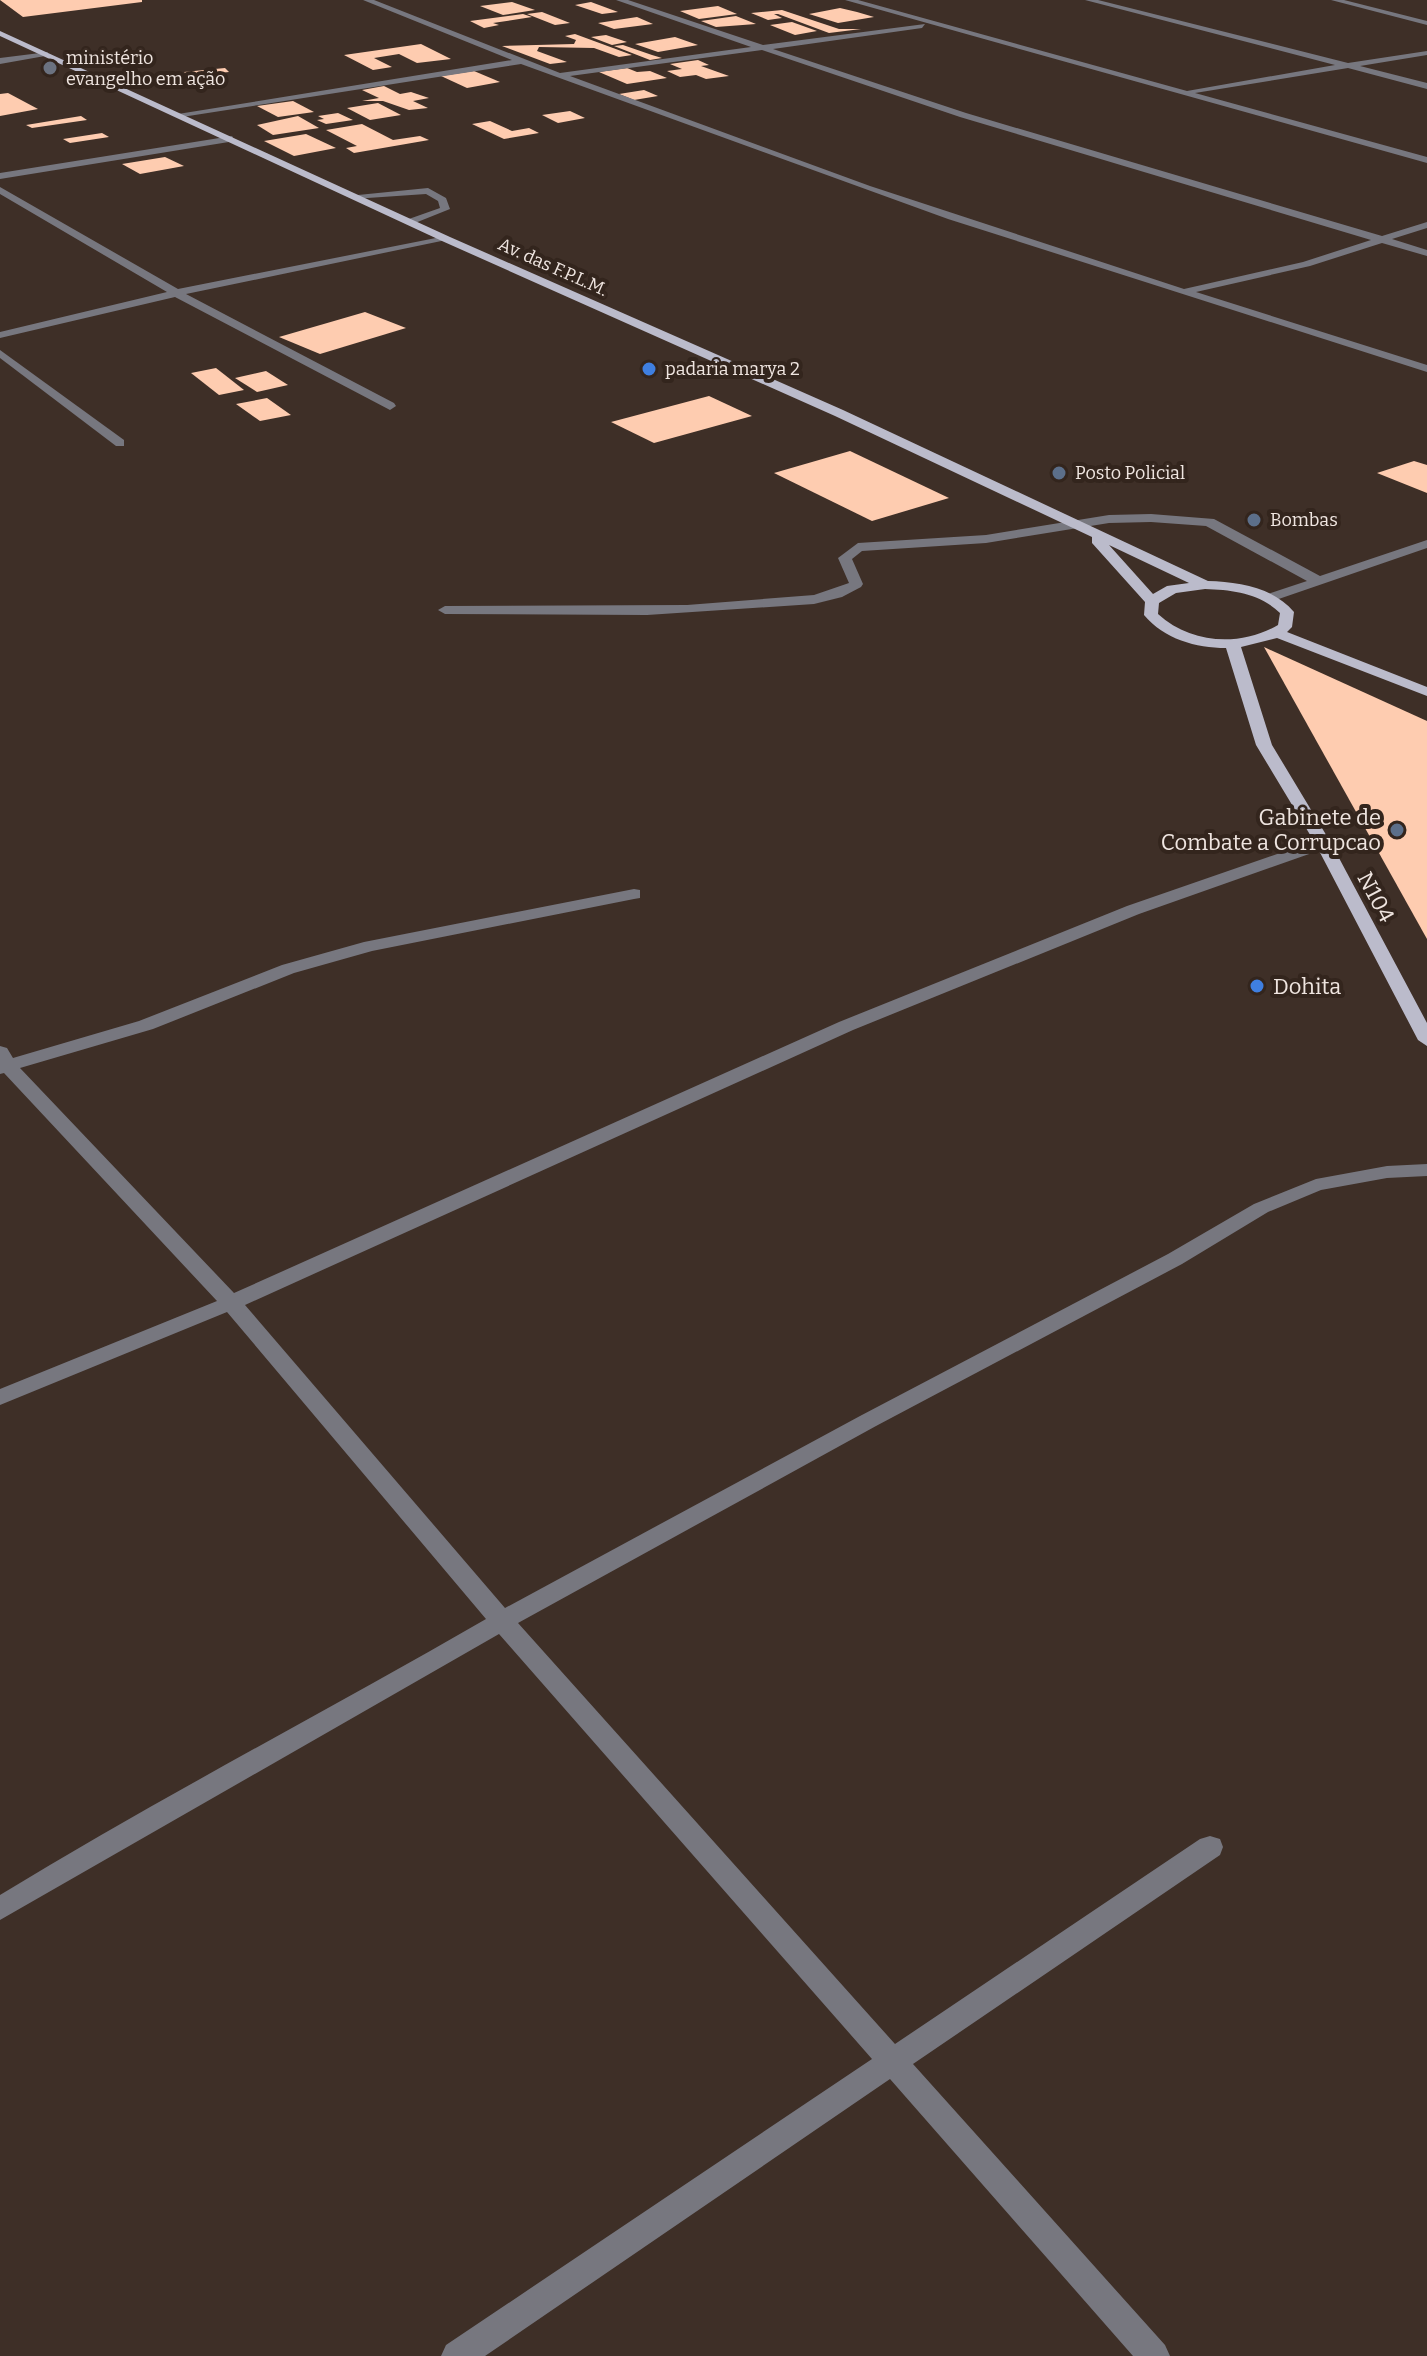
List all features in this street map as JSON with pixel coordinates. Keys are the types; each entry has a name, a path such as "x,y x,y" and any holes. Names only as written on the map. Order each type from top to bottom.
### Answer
{"main road":[{"name":"Av. das F.P.L.M.","path":"0,33 182,114 446,239 839,413 1205,585"},
{"name":"Av. das F.P.L.M.","path":"1092,534 1152,601"},
{"path":"1277,633 1288,620 1280,605 1270,598 1240,588 1205,585 1172,589 1152,601 1151,615 1167,629 1197,639 1232,643 1277,633 1427,692"},
{"name":"N104","path":"1232,643 1264,745 1323,843 1427,1040"}],"street":[{"path":"367,0 518,62 819,171 1427,369"},
{"path":"620,0 963,115 1427,253"},
{"path":"849,0 1427,160"},
{"path":"1089,0 1427,86"},
{"path":"1335,0 1427,23"},
{"path":"558,76 932,25"},
{"path":"1183,92 1427,53"},
{"path":"0,61 45,54"},
{"path":"182,114 518,62"},
{"path":"0,176 232,139"},
{"path":"0,190 176,293 390,406"},
{"path":"353,196 428,191 443,200 445,209 410,222"},
{"path":"1184,292 1306,264 1377,238 1427,225"},
{"path":"0,335 176,293 446,239"},
{"path":"0,353 120,443"},
{"path":"445,610 683,612 792,601 846,593 856,584 845,558 858,547 986,539 1075,524 1151,518 1209,522 1318,581"},
{"path":"1270,598 1427,544"},
{"path":"0,1398 231,1303 846,1026 1133,910 1323,843"},
{"path":"634,894 370,946 288,969 146,1025 3,1062 231,1303 502,1621 1154,2356"},
{"path":"0,1909 113,1840 334,1719 502,1621 868,1421 1175,1259 1261,1208 1316,1185 1387,1172 1427,1170"},
{"path":"457,2356 1210,1847"}],"building":[{"path":"0,0 142,0 142,2 23,17"},
{"path":"512,2 535,10 503,15 480,6"},
{"path":"591,2 618,12 602,14 575,5"},
{"path":"718,6 737,14 699,19 680,11"},
{"path":"840,8 874,17 838,23 809,14"},
{"path":"782,10 839,29 861,29 829,33 778,14 774,14 782,18 768,20 751,13"},
{"path":"542,12 570,23 555,25 527,14"},
{"path":"523,14 532,17 493,23 499,25 484,28 470,21"},
{"path":"736,16 756,24 716,27 701,21"},
{"path":"637,17 653,24 614,29 598,23"},
{"path":"792,22 817,31 795,35 770,25"},
{"path":"575,34 632,55 619,57 594,48 539,47 537,51 567,62 550,64 502,46 574,44 576,40 565,36"},
{"path":"606,35 627,42 612,45 591,37"},
{"path":"675,37 698,45 658,52 635,44"},
{"path":"421,44 451,59 417,63 399,54 374,58 392,67 373,70 344,55"},
{"path":"623,45 662,58 650,60 614,46"},
{"path":"698,60 709,65 701,66 729,76 706,79 696,75 680,77 667,71 682,69 670,64"},
{"path":"225,68 229,72 189,76 184,72"},
{"path":"627,68 637,72 650,71 667,78 627,84 599,72"},
{"path":"474,71 500,82 467,88 441,76"},
{"path":"384,86 400,94 411,92 429,98 413,101 428,108 409,110 383,101 362,101 379,98 362,90"},
{"path":"644,90 658,96 634,100 619,94"},
{"path":"8,93 38,109 0,116 0,94"},
{"path":"293,101 314,112 278,117 257,106"},
{"path":"378,103 401,115 370,120 347,108"},
{"path":"570,111 585,118 558,123 542,115"},
{"path":"338,113 353,120 326,124 317,120 324,119 318,116"},
{"path":"81,116 87,120 32,128 26,125"},
{"path":"298,116 319,128 273,135 257,125"},
{"path":"490,121 512,131 529,128 539,133 504,139 472,124"},
{"path":"362,124 393,140 420,136 429,140 354,153 346,148 357,146 326,130"},
{"path":"102,133 109,137 70,143 63,139"},
{"path":"306,134 336,148 294,156 264,141"},
{"path":"165,157 184,166 140,174 122,164"},
{"path":"365,312 406,328 320,354 279,337"},
{"path":"216,368 244,390 219,395 191,373"},
{"path":"266,371 288,385 257,392 235,378"},
{"path":"709,396 752,416 654,443 611,422"},
{"path":"267,398 291,415 260,421 236,404"},
{"path":"850,451 949,498 872,521 774,473"},
{"path":"1414,461 1427,465 1427,493 1377,473"},
{"name":"Gabinete de Combate a Corrupcao","path":"1264,647 1427,721 1427,939"}],"place":[{"name":"ministério evangelho em ação","path":"50,68"},
{"name":"padaria marya 2","path":"649,369"},
{"name":"Posto Policial","path":"1059,473"},
{"name":"Bombas","path":"1254,520"},
{"name":"Gabinete de Combate a Corrupcao","path":"1397,830"},
{"name":"Dohita","path":"1257,986"}]}
